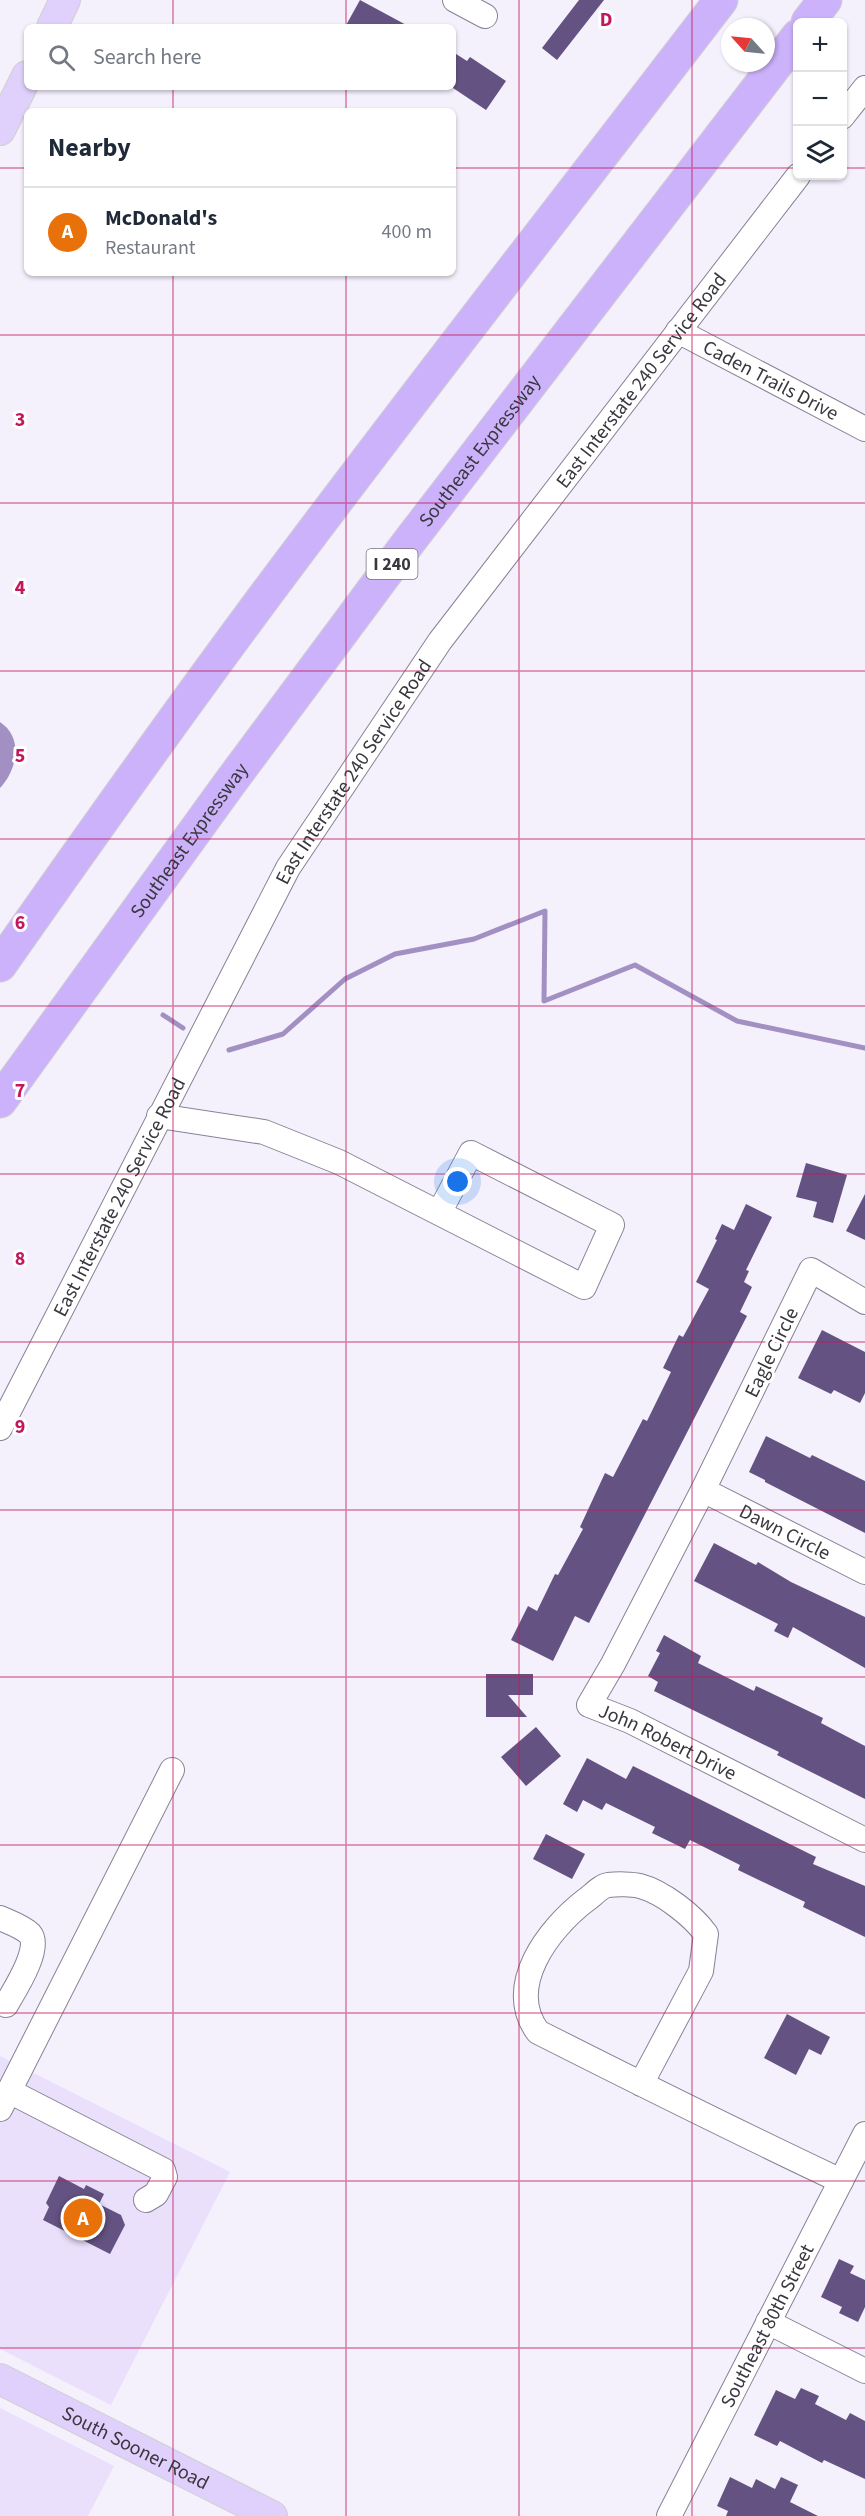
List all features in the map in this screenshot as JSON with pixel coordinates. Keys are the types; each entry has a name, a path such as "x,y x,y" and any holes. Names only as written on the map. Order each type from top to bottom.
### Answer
{"highway":[{"path":"0,965 250,616 721,0"},
{"path":"811,18 825,0"},
{"name":"Southeast Expressway","path":"0,1101 208,813 401,552 793,42"}],"main road":[{"path":"53,24 65,0"},
{"path":"0,130 24,82"},
{"name":"South Sooner Road","path":"0,2379 272,2516"}],"street":[{"path":"455,0 485,16"},
{"path":"847,112 865,88"},
{"name":"East Interstate 240 Service Road","path":"0,1428 288,868 440,641 795,180"},
{"name":"Caden Trails Drive","path":"678,331 865,429"},
{"path":"159,1116 264,1132 339,1162 584,1287 612,1225 471,1153 439,1213"},
{"name":"Eagle Circle","path":"703,1490 811,1270 865,1302"},
{"name":"Dawn Circle","path":"703,1490 865,1572"},
{"name":"John Robert Drive","path":"703,1490 613,1664 589,1705 630,1721 865,1840"},
{"path":"146,2200 156,2194 165,2177 163,2170 5,2100 172,1770"},
{"path":"641,2084 701,1971 706,1934 696,1920 640,1886 606,1885 578,1906 544,1941 525,1986 530,2021 538,2032 641,2084 841,2181"},
{"path":"0,1918 30,1935 33,1942 31,1956 3,2003 44,2023"},
{"name":"Southeast 80th Street","path":"669,2516 865,2134"},
{"path":"768,2322 865,2371"}],"shaded area":[{"path":"0,722 13,737 15,754 11,772 0,788"},
{"path":"0,2056 230,2172 111,2405 0,2349"},
{"path":"0,2408 114,2466 88,2516 0,2516"}],"building":[{"path":"360,0 404,24 347,24"},
{"path":"579,0 604,0 557,60 542,48"},
{"path":"456,54 467,61 470,57 506,81 486,110 456,90"},
{"path":"806,1163 847,1175 833,1223 813,1217 817,1202 796,1197"},
{"path":"865,1194 865,1240 846,1231"},
{"path":"746,1204 772,1217 746,1270 749,1271 744,1282 752,1287 740,1312 747,1316 589,1623 575,1616 553,1661 511,1640 528,1606 537,1611 555,1574 558,1575 583,1529 580,1527 605,1473 613,1477 643,1419 647,1421 671,1372 663,1368 679,1335 683,1337 709,1289 696,1282 717,1240 715,1239 722,1224 734,1230"},
{"path":"822,1330 865,1352 865,1393 860,1403 834,1390 831,1394 798,1378"},
{"path":"766,1436 810,1458 812,1455 865,1481 865,1533 749,1472"},
{"path":"714,1543 756,1565 758,1562 791,1582 865,1617 865,1668 793,1627 788,1638 774,1631 778,1624 694,1581"},
{"path":"664,1635 701,1656 698,1663 754,1691 756,1686 823,1718 821,1723 865,1746 865,1799 777,1755 779,1752 654,1691 658,1682 648,1676 660,1653 656,1651"},
{"path":"486,1674 533,1674 533,1695 508,1695 527,1717 486,1717"},
{"path":"536,1727 561,1756 526,1786 501,1757"},
{"path":"587,1758 626,1779 633,1766 816,1857 813,1864 865,1886 865,1937 803,1907 805,1902 738,1870 740,1865 690,1840 685,1849 652,1833 655,1827 606,1803 602,1810 583,1800 577,1812 563,1804"},
{"path":"546,1834 585,1854 572,1879 533,1859"},
{"path":"787,2014 830,2037 821,2055 809,2049 796,2075 764,2058"},
{"path":"59,2176 84,2189 86,2185 104,2194 99,2204 121,2215 125,2225 110,2254 43,2220 49,2207 46,2203"},
{"path":"839,2259 854,2266 850,2273 865,2280 865,2307 858,2322 839,2313 842,2307 821,2297"},
{"path":"801,2388 819,2396 815,2404 846,2420 850,2413 865,2421 865,2479 824,2460 822,2463 780,2441 777,2446 754,2435 776,2390 795,2399"},
{"path":"730,2477 752,2488 756,2479 775,2489 781,2477 798,2485 790,2502 818,2516 726,2516 728,2511 717,2506"}],"waterway":[{"path":"229,1050 283,1034 345,979 395,954 474,939 545,911 544,1001 635,965 737,1021 865,1048"},
{"path":"163,1015 183,1028"}],"place":[{"name":"McDonald's","path":"83,2218"}]}
